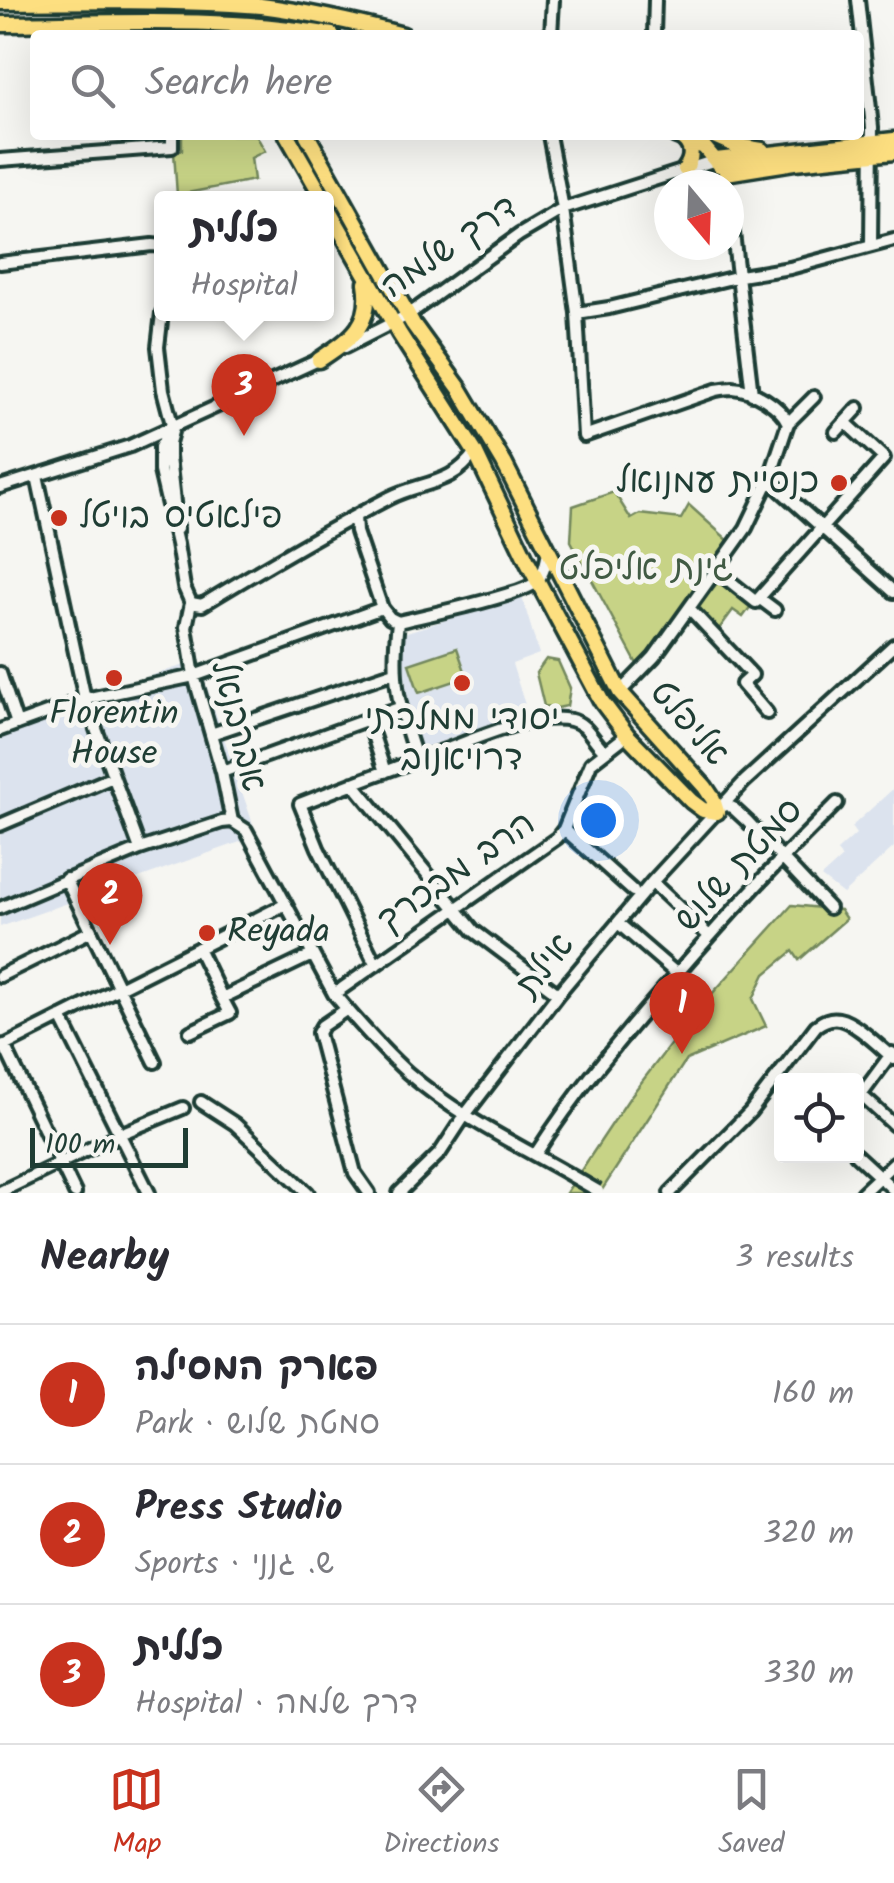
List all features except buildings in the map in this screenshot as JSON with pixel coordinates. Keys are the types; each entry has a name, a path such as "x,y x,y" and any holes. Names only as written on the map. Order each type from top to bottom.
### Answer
{"main road":[{"path":"0,24 228,30 215,1"},
{"path":"0,2 241,2 381,30"},
{"path":"241,2 255,30"},
{"path":"290,140 318,191"},
{"name":"אליפלט","path":"311,140 410,319 460,390 504,463 620,692 718,805 703,810 691,801 626,735 602,702 537,581 475,452 396,328 334,220"},
{"path":"682,140 690,148 685,169"},
{"path":"689,140 698,143 724,169"},
{"path":"715,140 724,150 724,169"},
{"path":"723,140 751,149 792,152"},
{"name":"דרך שלמה","path":"724,169 873,148 894,140"},
{"name":"דרך שלמה","path":"724,169 792,152 873,148 894,152"},
{"path":"318,360 344,344 362,324 368,297 364,273"}],"street":[{"path":"551,30 553,0"},
{"path":"654,30 655,0"},
{"path":"858,0 861,30"},
{"path":"864,59 873,148 871,246"},
{"path":"549,140 577,313 584,436 716,390 735,388 780,410 788,423"},
{"path":"0,160 172,141"},
{"name":"דרך שלמה","path":"0,486 115,452 396,328 519,236 563,210 685,169 724,169"},
{"path":"577,313 790,268 894,240"},
{"path":"0,263 154,245"},
{"path":"738,260 752,394"},
{"name":"אברבנאל","path":"161,321 160,367 172,428 169,458 177,544 184,587 192,603 186,626 194,676 232,821 246,830 334,994 408,1074 465,1115 600,1192"},
{"path":"620,692 654,657 746,528 769,480 788,423 814,396"},
{"path":"836,432 858,408"},
{"path":"722,576 756,602 884,458 845,422"},
{"path":"192,603 202,604 394,495 454,474 475,452"},
{"path":"38,476 85,699 140,849"},
{"path":"769,480 894,592"},
{"path":"356,516 356,532 382,608 398,622 533,586 548,552"},
{"path":"759,598 775,610"},
{"path":"0,730 85,699 194,676 382,608"},
{"path":"690,608 752,676 742,684 767,713"},
{"path":"398,622 395,672 399,708 417,760"},
{"name":"אילת","path":"399,1193 440,1153 558,994 718,805 894,646"},
{"path":"211,734 395,672"},
{"path":"0,673 18,724"},
{"path":"222,772 399,708"},
{"path":"376,964 300,804 507,729 547,719 578,722 604,750"},
{"path":"368,720 385,772"},
{"name":"הרב מבכרך","path":"334,994 557,838 591,763 626,735"},
{"path":"0,825 113,778"},
{"path":"354,783 474,931 558,994"},
{"name":"סמטת שלוש","path":"535,1155 600,1064 709,936 782,857 838,804"},
{"name":"אליפלט","path":"718,805 734,808 829,908"},
{"path":"0,908 140,849 232,821"},
{"path":"564,829 633,891"},
{"path":"66,879 155,1062"},
{"path":"652,882 709,936"},
{"path":"75,1193 2,1047 286,904"},
{"path":"618,924 677,974"},
{"path":"0,976 91,930"},
{"path":"190,1032 230,1013 198,948"},
{"path":"222,998 312,955"},
{"path":"347,1009 322,1026 318,1034 354,1173 369,1193"},
{"path":"62,1017 149,1193"},
{"path":"670,1193 750,1112 816,1026 830,1018 846,1021 893,1055 864,1087"},
{"path":"864,1098 894,1125"},
{"path":"201,1102 235,1124 308,1193"},
{"path":"0,1177 5,1192 120,1134 183,1108"},
{"path":"864,1162 894,1190"},
{"path":"862,1193 894,1162"}],"shaded area":[{"name":"יסודי ממלכתי דרויאנוב","path":"522,597 539,654 512,664 527,711 420,749 408,703 400,634"},
{"path":"198,661 257,836 0,927 0,722"},
{"path":"894,788 894,847 843,894 821,877 842,858 837,851 856,834 851,827"}],"green space":[{"path":"182,140 259,140 265,151 251,158 254,180 177,191 174,152 182,150"},
{"name":"גינת אליפלט","path":"614,492 631,519 640,514 681,519 689,505 730,542 638,666 571,541 573,506"},
{"path":"718,582 751,606 743,617 733,610 719,629 698,607"},
{"path":"457,648 467,677 419,693 409,664"},
{"path":"546,659 558,661 570,688 567,706 544,706 536,673"},
{"path":"792,905 840,910 846,919 799,960 793,951 765,974 753,999 766,1026 686,1060 600,1193 566,1193 630,1097 693,1015"}],"place":[{"name":"כללית","path":"244,436"},
{"name":"כנסיית עמנואל","path":"839,483"},
{"name":"פילאטיס בויטל","path":"59,518"},
{"name":"Florentin House","path":"114,678"},
{"name":"יסודי ממלכתי דרויאנוב","path":"462,683"},
{"name":"Reyada","path":"207,933"},
{"name":"Press Studio","path":"110,945"},
{"name":"פארק המסילה","path":"682,1054"}]}
